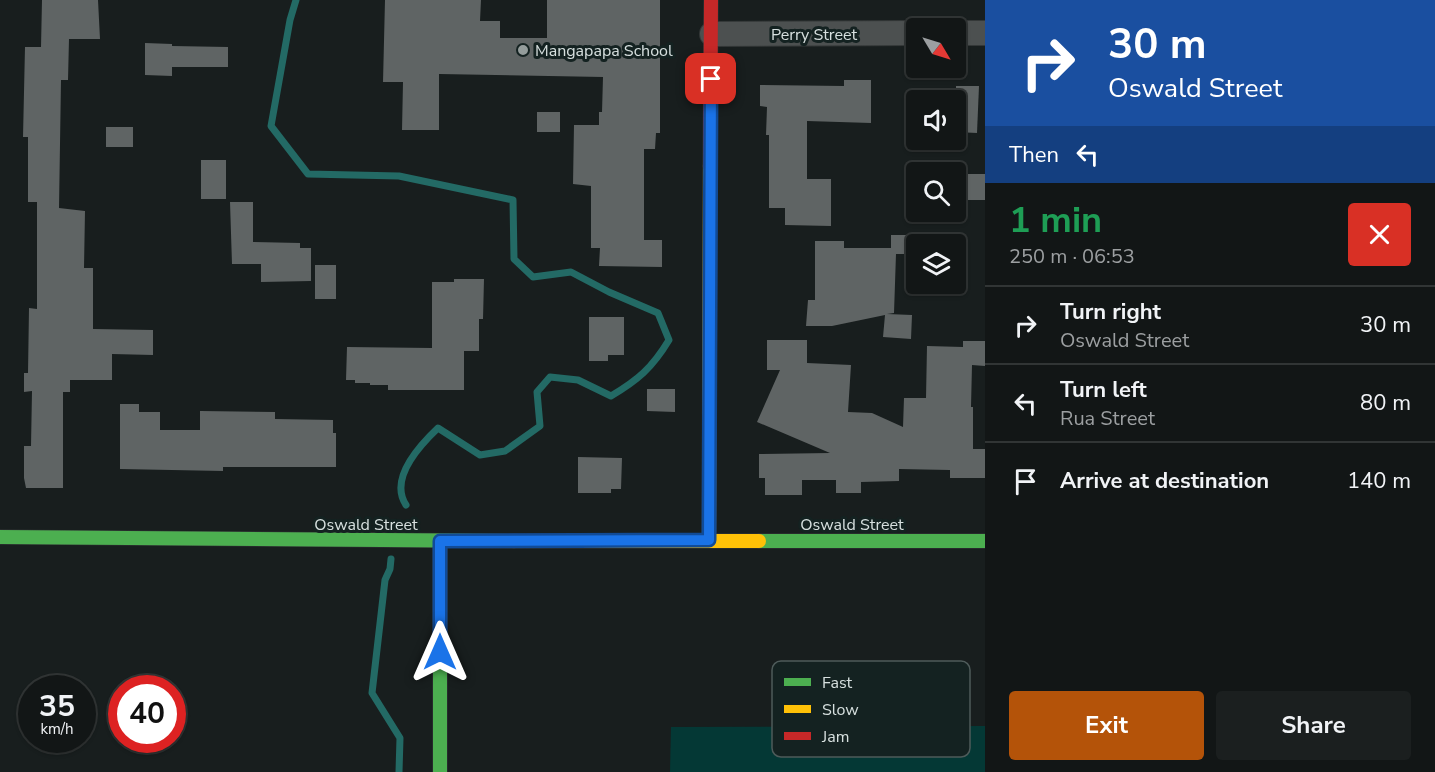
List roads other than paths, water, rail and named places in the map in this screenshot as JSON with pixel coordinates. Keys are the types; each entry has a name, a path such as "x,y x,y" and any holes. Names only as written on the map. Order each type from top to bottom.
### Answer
{"street":[{"path":"709,540 711,0"},
{"name":"Perry Street","path":"712,34 906,33"},
{"path":"966,33 985,33"},
{"name":"Oswald Street","path":"0,537 440,541 985,541"},
{"path":"440,541 440,772"}],"waterway":[{"path":"296,0 290,20 271,126 308,174 399,176 513,200 514,259 533,277 571,272 609,292 658,313 669,340 644,372 611,396 578,380 550,377 537,392 540,426 505,451 480,455 438,428 408,463 401,485 406,505"},
{"path":"391,559 385,580 372,693 400,738 399,772"}],"place":[{"name":"Mangapapa School","path":"523,50"}]}
